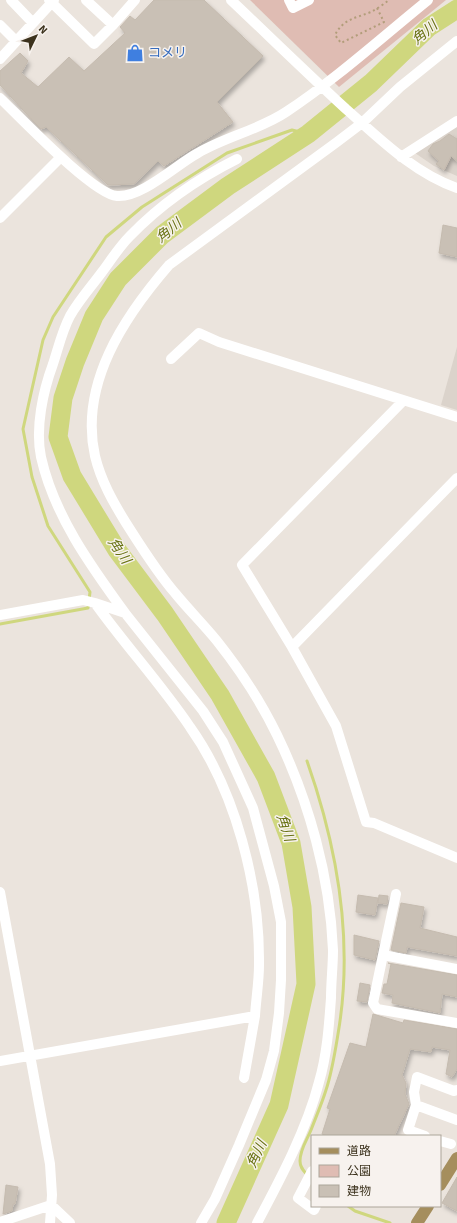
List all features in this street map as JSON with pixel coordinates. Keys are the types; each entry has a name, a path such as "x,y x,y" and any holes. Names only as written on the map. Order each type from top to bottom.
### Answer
{"main road":[{"path":"441,1184 457,1158"},
{"path":"417,1223 424,1207"}],"street":[{"path":"11,0 33,23"},
{"path":"86,0 113,25"},
{"path":"1,57 52,1 94,44 135,0"},
{"path":"231,0 321,86 401,157 427,174 457,188"},
{"path":"289,0 293,8 309,0"},
{"path":"0,98 60,157 103,192 117,196 132,193 157,181 198,152 285,113 428,0"},
{"path":"0,25 16,41"},
{"path":"257,1223 297,1141 319,1082 329,1029 333,952 330,907 310,818 276,733 249,686 218,642 174,592 147,558 113,504 100,474 95,454 92,423 94,398 109,351 147,291 169,266 360,121 400,86 457,41"},
{"path":"401,157 457,121"},
{"path":"0,218 60,157"},
{"path":"201,1223 239,1145 266,1080 274,1051 280,1013 281,922 273,879 253,808 223,742 203,712 99,578 62,517 48,483 41,455 40,429 42,404 47,380 69,317 129,237 155,213 210,173 238,159"},
{"path":"171,359 199,333 219,342 457,417"},
{"path":"403,401 242,565 292,647 336,726 366,822 374,823 457,858"},
{"path":"292,647 457,478"},
{"path":"0,614 83,600 125,613"},
{"path":"95,603 191,728 215,770 237,824 255,897 259,965 255,1016 244,1078"},
{"path":"0,892 50,1164 50,1223"},
{"path":"396,894 373,1003 377,1009 457,1023"},
{"path":"383,955 457,969"},
{"path":"0,1061 255,1016"},
{"path":"418,1135 408,1130 416,1105 414,1092 417,1078 454,1091 457,1090"},
{"path":"416,1105 457,1120"},
{"path":"441,1141 451,1144"},
{"path":"311,1173 298,1198 314,1210 316,1207"},
{"path":"0,1222 51,1205"},
{"path":"51,1205 70,1223"}],"path":[{"path":"377,8 384,22 341,43 335,35 339,27 354,17 377,8 389,0"}],"shaded area":[{"path":"457,126 457,176 434,166 415,153"},
{"path":"457,347 457,410 441,405"}],"green space":[{"path":"250,0 446,0 339,87"}],"building":[{"path":"154,0 204,0 263,56 217,102 233,122 164,166 158,161 134,184 108,185 46,127 41,129 33,121 0,85 0,71 20,53 28,61 21,73 38,87 69,57 84,71 125,33 120,27 130,16 135,20"},
{"path":"449,134 457,139 457,161 451,156 444,170 436,164 439,161 428,151 433,144"},
{"path":"443,225 457,228 457,257 439,253"},
{"path":"358,895 378,898 375,915 356,912"},
{"path":"379,895 388,896 387,904 378,903"},
{"path":"401,903 424,907 420,928 457,937 457,956 407,947 406,953 391,950"},
{"path":"354,935 379,941 375,960 354,955"},
{"path":"388,963 457,975 457,997 442,994 440,1013 392,1003 393,995 382,993 384,984 387,984 391,964"},
{"path":"360,983 370,985 367,1002 357,1001"},
{"path":"373,1014 403,1023 404,1020 457,1029 457,1069 452,1077 446,1074 450,1050 432,1047 431,1052 410,1049 402,1075 406,1083 405,1094 409,1104 394,1135 322,1134 330,1109 327,1108 350,1043 366,1047"},
{"path":"457,1177 457,1211 442,1203"},
{"path":"6,1185 18,1187 15,1204 13,1204 12,1211 3,1214"}],"waterway":[{"name":"角川","path":"226,1223 279,1105 306,984 302,907 291,843 266,777 220,695 165,614 117,550 72,476 58,437 63,398 75,362 94,316 118,279 162,235 228,186 308,134 371,83 429,27 457,9"},
{"path":"0,624 88,608 90,592 48,526 32,477 23,429 43,340 53,317 106,237 142,207 227,153 292,130 308,134"},
{"path":"307,761 318,794 335,862 340,896 344,964 343,999 332,1069 323,1100 300,1157 302,1169 308,1176"},
{"path":"349,1207 355,1211 390,1223"}],"place":[{"name":"コメリ","path":"135,53"}]}
